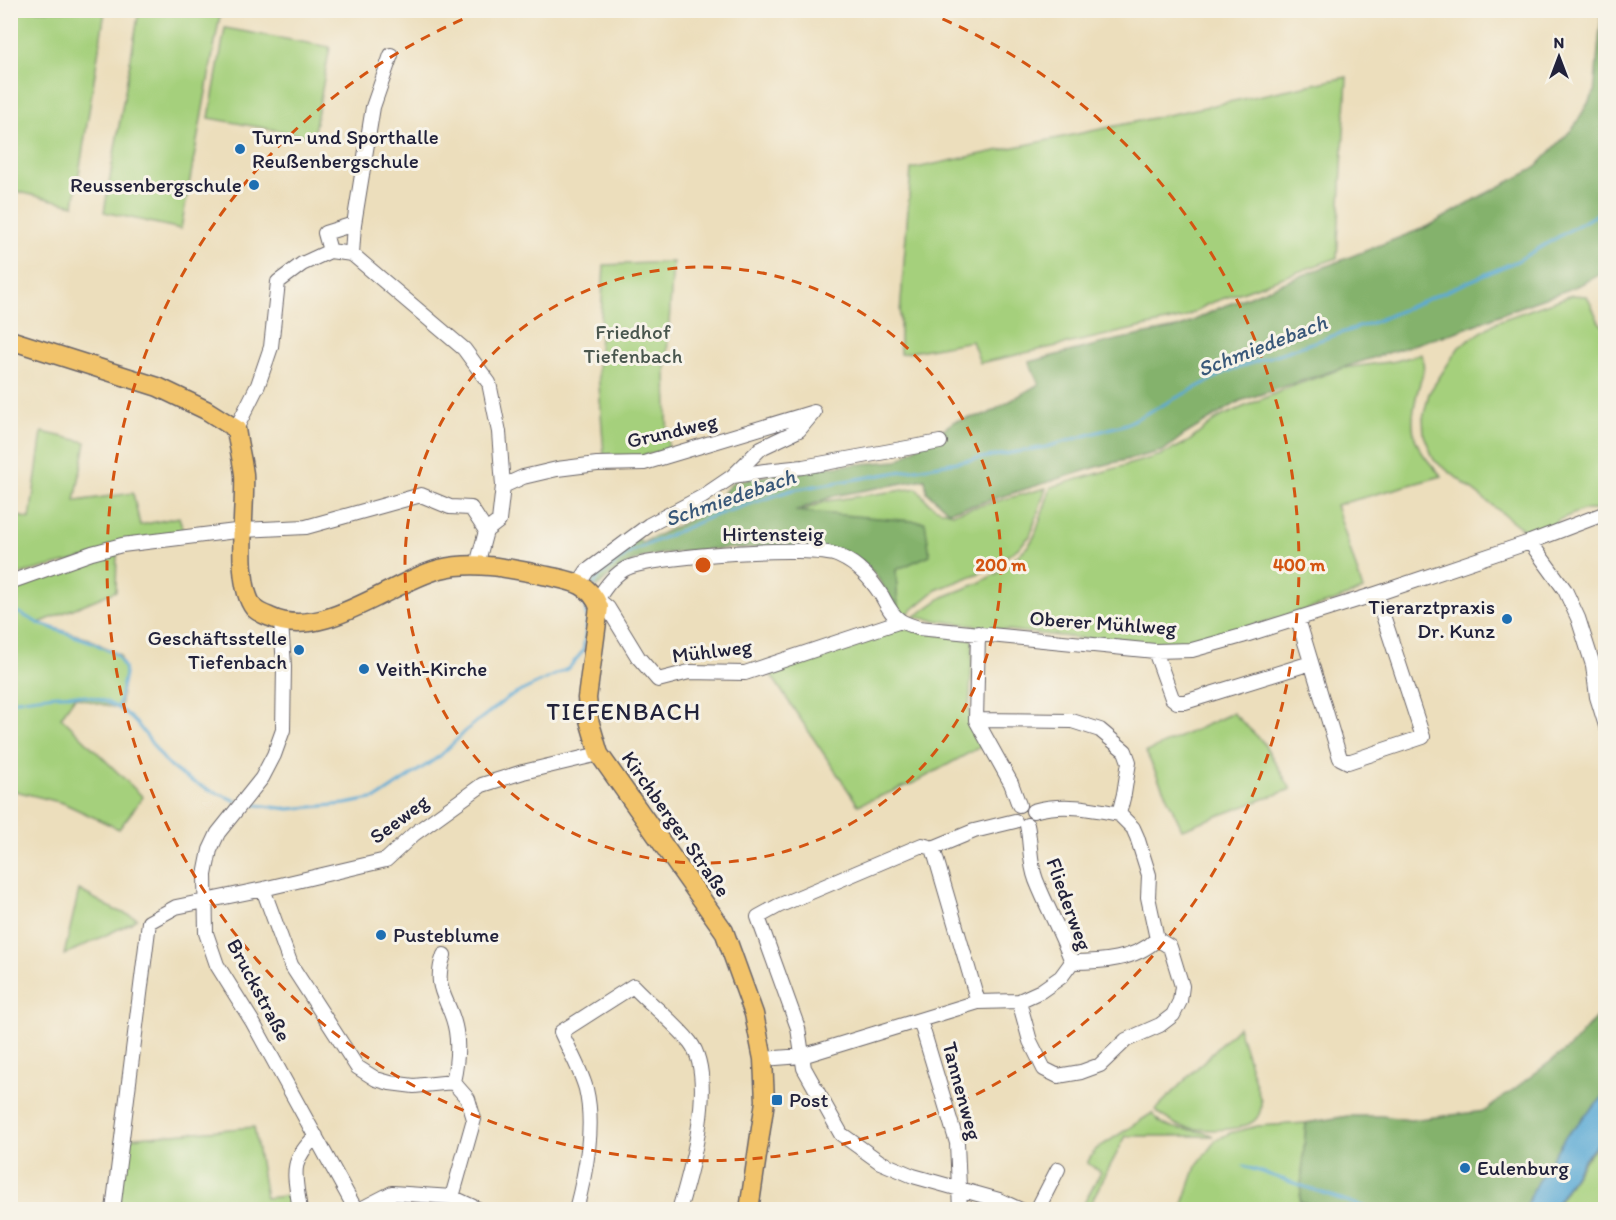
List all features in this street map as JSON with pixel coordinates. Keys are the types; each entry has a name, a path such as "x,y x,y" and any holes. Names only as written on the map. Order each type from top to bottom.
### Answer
{"main road":[{"path":"10,340 158,387 206,410 236,429 244,473 243,564 247,593 255,610 281,622 308,623 339,614 440,569 477,565 524,571 588,592"},
{"name":"Kirchberger Straße","path":"588,592 598,607 587,698 589,720 599,754 724,931 755,1019 764,1059 765,1101 749,1209"}],"street":[{"path":"352,254 354,224 373,107 391,55"},
{"path":"330,251 325,233 354,224"},
{"path":"236,429 258,385 271,347 278,282 302,264 330,251 352,254 464,349 489,383 499,432 503,486 499,521 486,531 477,565"},
{"name":"Grundweg","path":"503,486 524,477 557,470 597,464 644,463 814,412 800,430 761,448 733,476"},
{"path":"588,592 587,571 649,525 702,497 733,476 803,467 940,442"},
{"path":"10,582 92,553 122,545 244,530 306,527 421,495 450,507 471,508 486,531"},
{"name":"Oberer Mühlweg","path":"901,621 918,628 1155,651 1192,650 1376,594 1530,542 1605,513"},
{"path":"1530,542 1565,590 1578,618 1593,665 1597,697 1605,726"},
{"name":"Hirtensteig","path":"588,592 603,590 625,569 671,558 801,551 825,552 838,556 865,572 892,613 901,621"},
{"name":"Mühlweg","path":"588,592 608,608 638,657 658,680 689,672 745,673 901,621"},
{"path":"1298,619 1340,758 1348,762 1423,737 1376,594"},
{"name":"Bruckstraße","path":"281,622 284,666 283,730 261,778 218,833 210,850 205,875 206,933 217,965 252,1021 358,1209"},
{"path":"978,633 976,720 1011,783 1019,805"},
{"path":"1155,651 1172,698 1177,702 1185,702 1311,663"},
{"path":"976,720 1072,721 1100,730 1125,751 1129,762 1119,814"},
{"name":"Seeweg","path":"113,1209 149,922 176,907 386,860 414,834 482,785 523,772 599,754"},
{"path":"1019,805 1028,806 1033,811"},
{"path":"1019,805 1012,813 1021,823"},
{"path":"1019,1000 1030,1041 1044,1069 1059,1076 1082,1072 1100,1065 1126,1040 1160,1025 1173,1015 1180,1001 1182,986 1170,947 1157,939 1148,897 1149,875 1133,828 1119,814 1088,807 1047,807 1033,811"},
{"path":"1021,1209 999,1200 913,1176 880,1162 841,1134 804,1068 798,1028 758,917 778,906 922,845 933,848 974,831 1032,820 1033,811"},
{"name":"Fliederweg","path":"764,1059 802,1056 978,1002 1019,1000 1041,991 1061,977 1072,962 1063,935 1036,880 1021,823"},
{"path":"933,848 978,1002"},
{"path":"263,889 291,965 357,1067 376,1079 390,1083 414,1086 453,1082"},
{"path":"1072,962 1114,959 1149,947 1157,939"},
{"path":"444,955 439,985 456,1028 459,1055 453,1082"},
{"path":"576,1209 584,1178 590,1115 585,1087 561,1032 633,986 691,1044 699,1068 702,1104 699,1128 679,1209"},
{"name":"Tannenweg","path":"921,1020 957,1143 960,1209"},
{"path":"452,1197 474,1119 468,1099 453,1082"},
{"path":"300,1209 295,1178 296,1163 301,1151 316,1136"},
{"path":"1037,1209 1058,1169"},
{"path":"358,1209 392,1192 452,1197 480,1209"}],"green space":[{"path":"11,10 105,11 74,205 11,190"},
{"path":"139,11 202,11 220,15 181,229 104,212"},
{"path":"1600,11 1605,11 1605,271 1595,277 1452,333 1240,401 1184,435 1163,451 1100,466 948,511 927,492 925,479 834,496 795,511 925,522 930,555 896,570 898,610 867,566 852,555 837,551 748,548 683,551 658,554 629,563 597,587 587,580 638,538 642,543 708,511 733,482 811,468 897,461 955,421 988,414 1039,384 1029,362 1112,341 1181,327 1219,308 1429,226 1534,169 1574,127 1594,93"},
{"path":"225,28 330,47 313,137 209,118"},
{"path":"1347,77 1337,258 1208,304 1184,318 980,363 972,341 900,354 900,314 911,169"},
{"name":"Friedhof Tiefenbach","path":"673,262 666,370 668,450 636,457 604,456 598,370 604,265"},
{"path":"1572,295 1587,296 1599,322 1605,328 1605,506 1595,510 1583,510 1558,520 1555,525 1529,534 1434,460 1424,435 1423,418 1429,393 1459,347 1498,321"},
{"path":"1421,354 1423,370 1413,414 1414,436 1424,455 1442,476 1336,505 1363,590 1332,602 1194,643 1179,644 1101,641 914,617 943,597 979,583 1001,571 1029,545 1035,535 1051,487 1161,455 1188,442 1218,418 1290,387 1344,368 1396,361"},
{"path":"42,432 86,442 75,501 133,493 140,525 179,517 184,533 11,576 11,514 30,519"},
{"path":"917,488 932,505 940,510 953,513 1046,488 1030,536 1017,549 987,570 936,590 907,614 898,610 896,570 798,512 827,501"},
{"path":"117,552 116,591 39,623 89,639 120,655 125,672 120,709 75,697 61,717 143,797 119,829 63,803 11,790 11,588"},
{"path":"901,628 971,639 973,643 969,710 971,724 982,746 916,782 858,805 771,675 776,670 777,664"},
{"path":"1233,713 1263,742 1291,789 1182,829 1146,752"},
{"path":"79,890 115,910 137,918 64,955"},
{"path":"1605,1007 1605,1095 1565,1137 1536,1184 1525,1209 1322,1210 1300,1201 1306,1123 1348,1116 1382,1116 1410,1120 1485,1111 1571,1046"},
{"path":"1238,1027 1261,1101 1259,1115 1256,1119 1250,1124 1230,1129 1196,1129 1179,1126 1155,1110"},
{"path":"1152,1113 1165,1125 1213,1136 1126,1136 1089,1206 1096,1209 1081,1209 1101,1172 1087,1163 1095,1150"},
{"path":"1306,1123 1300,1201 1322,1209 1181,1210 1196,1166 1216,1140 1230,1133 1258,1126"},
{"path":"254,1127 266,1198 293,1195 294,1210 118,1210 127,1138"},
{"path":"1605,1137 1605,1209 1554,1209 1585,1160"}],"water":[{"path":"1605,1095 1605,1136 1584,1159 1553,1209 1525,1209 1536,1184 1565,1137"}],"waterway":[{"name":"Schmiedebach","path":"593,586 599,576 631,552 713,516 792,490 1046,447 1126,424 1228,371 1374,322 1517,261 1606,209"},
{"name":"Schmiedebach","path":"249,804 289,809 345,804 377,798 440,756 471,726 509,697 569,668 583,651 587,621 584,599"},
{"path":"10,608 38,623 92,642 117,655 125,674 118,707"},
{"name":"Schmiedebach","path":"10,701 45,696 78,695 93,697 108,703 136,723 161,757 178,773 236,801"},
{"path":"1244,1166 1373,1210"}],"place":[{"name":"Turn- und Sporthalle Reußenbergschule","path":"240,149"},
{"name":"Reussenbergschule","path":"254,185"},
{"name":"Tierarztpraxis Dr. Kunz","path":"1507,619"},
{"name":"Geschäftsstelle Tiefenbach","path":"299,650"},
{"name":"Veith-Kirche","path":"364,669"},
{"name":"Pusteblume","path":"381,935"},
{"name":"Post","path":"777,1100"},
{"name":"Eulenburg","path":"1465,1168"}],"district":[{"name":"TIEFENBACH","path":"624,712"}]}
